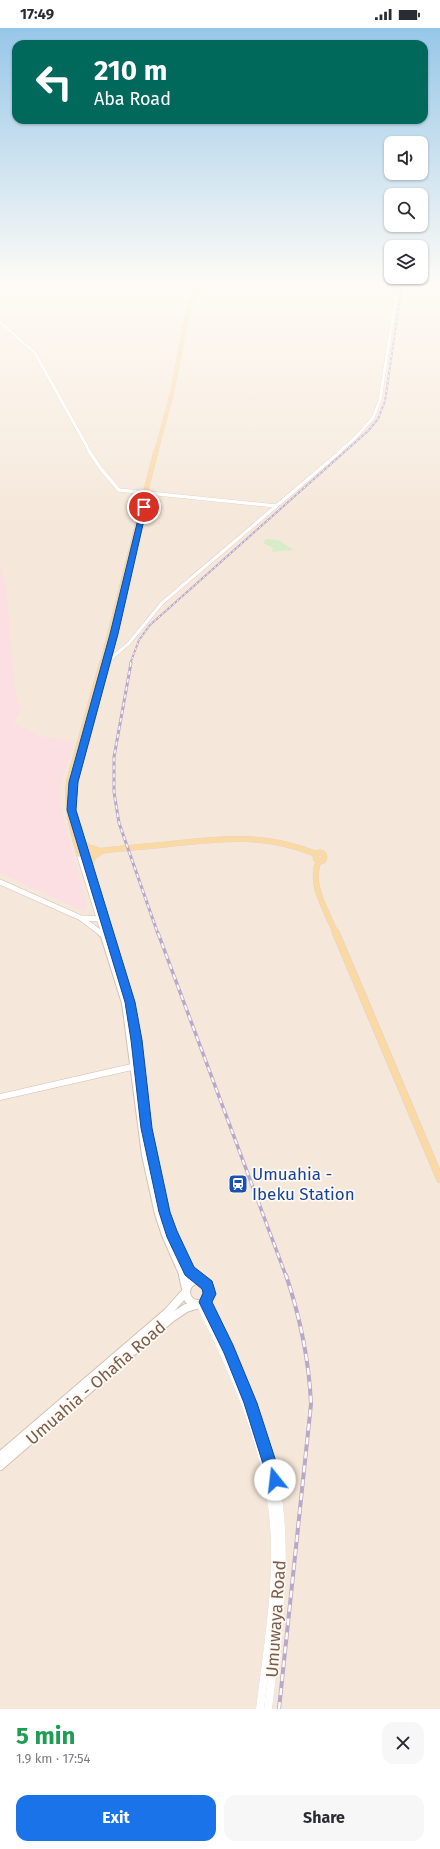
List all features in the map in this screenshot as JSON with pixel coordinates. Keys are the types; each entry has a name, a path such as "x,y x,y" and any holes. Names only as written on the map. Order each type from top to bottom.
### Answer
{"main road":[{"path":"145,493 115,632 80,748 69,781 66,800 69,823 81,853 90,872 102,920 104,936 125,1003 137,1066 150,1147 164,1212 171,1233 190,1271 208,1286 210,1290 208,1299 200,1304 189,1301 184,1278 161,1221 151,1184 141,1129 137,1066 130,1002 102,920 81,853 71,800 80,748 111,632 145,493 166,416 178,362"},
{"path":"79,838 88,847 105,851"},
{"path":"81,853 209,840 246,838 283,843 318,857 315,869 316,886 440,1179"},
{"path":"90,872 92,858 105,851"},
{"path":"0,882 80,918 92,925 104,936"},
{"path":"80,918 102,920"},
{"path":"92,925 102,920"},
{"path":"186,1291 194,1281 201,1280"},
{"name":"Umuahia - Ohafia Road","path":"0,1456 168,1312 186,1291"},
{"name":"Umuahia - Ohafia Road","path":"0,1466 171,1318 186,1308 200,1304"}],"street":[{"path":"40,362 86,447 101,469 119,490 276,506"},
{"path":"106,663 130,644 145,622 162,603 354,439 373,418 380,400 386,362"},
{"path":"0,1097 137,1066"},
{"name":"Umuwaya Road","path":"200,1304 224,1354 242,1397 268,1480 272,1519 273,1599 260,1709"},
{"name":"Umuwaya Road","path":"200,1304 229,1350 250,1403 275,1480 280,1534 280,1600 268,1709"}],"shaded area":[{"path":"0,362 440,362 440,1709 0,1709"},
{"path":"0,563 6,586 15,688 20,705 19,715 13,723 40,736 74,742 60,788 60,803 87,906 83,911 0,873"}],"green space":[{"path":"266,539 278,540 294,550 272,552 273,548 263,543"}],"railway":[{"path":"130,664 139,640 150,625 368,431 378,419 385,401 391,362"},
{"path":"131,663 114,757 114,792 119,823 158,934"},
{"path":"158,933 286,1276"},
{"path":"279,1709 311,1404 303,1338 296,1307 286,1275"}],"place":[{"name":"Umuahia - Ibeku Station","path":"238,1184"}],"route":[{"path":"144,507 114,634 73,782 71,800 72,810 75,826 130,1002 140,1066 146,1128 164,1212 171,1233 190,1271 193,1275 205,1282 210,1290 208,1299 205,1302 229,1350 250,1403 275,1480"}]}
